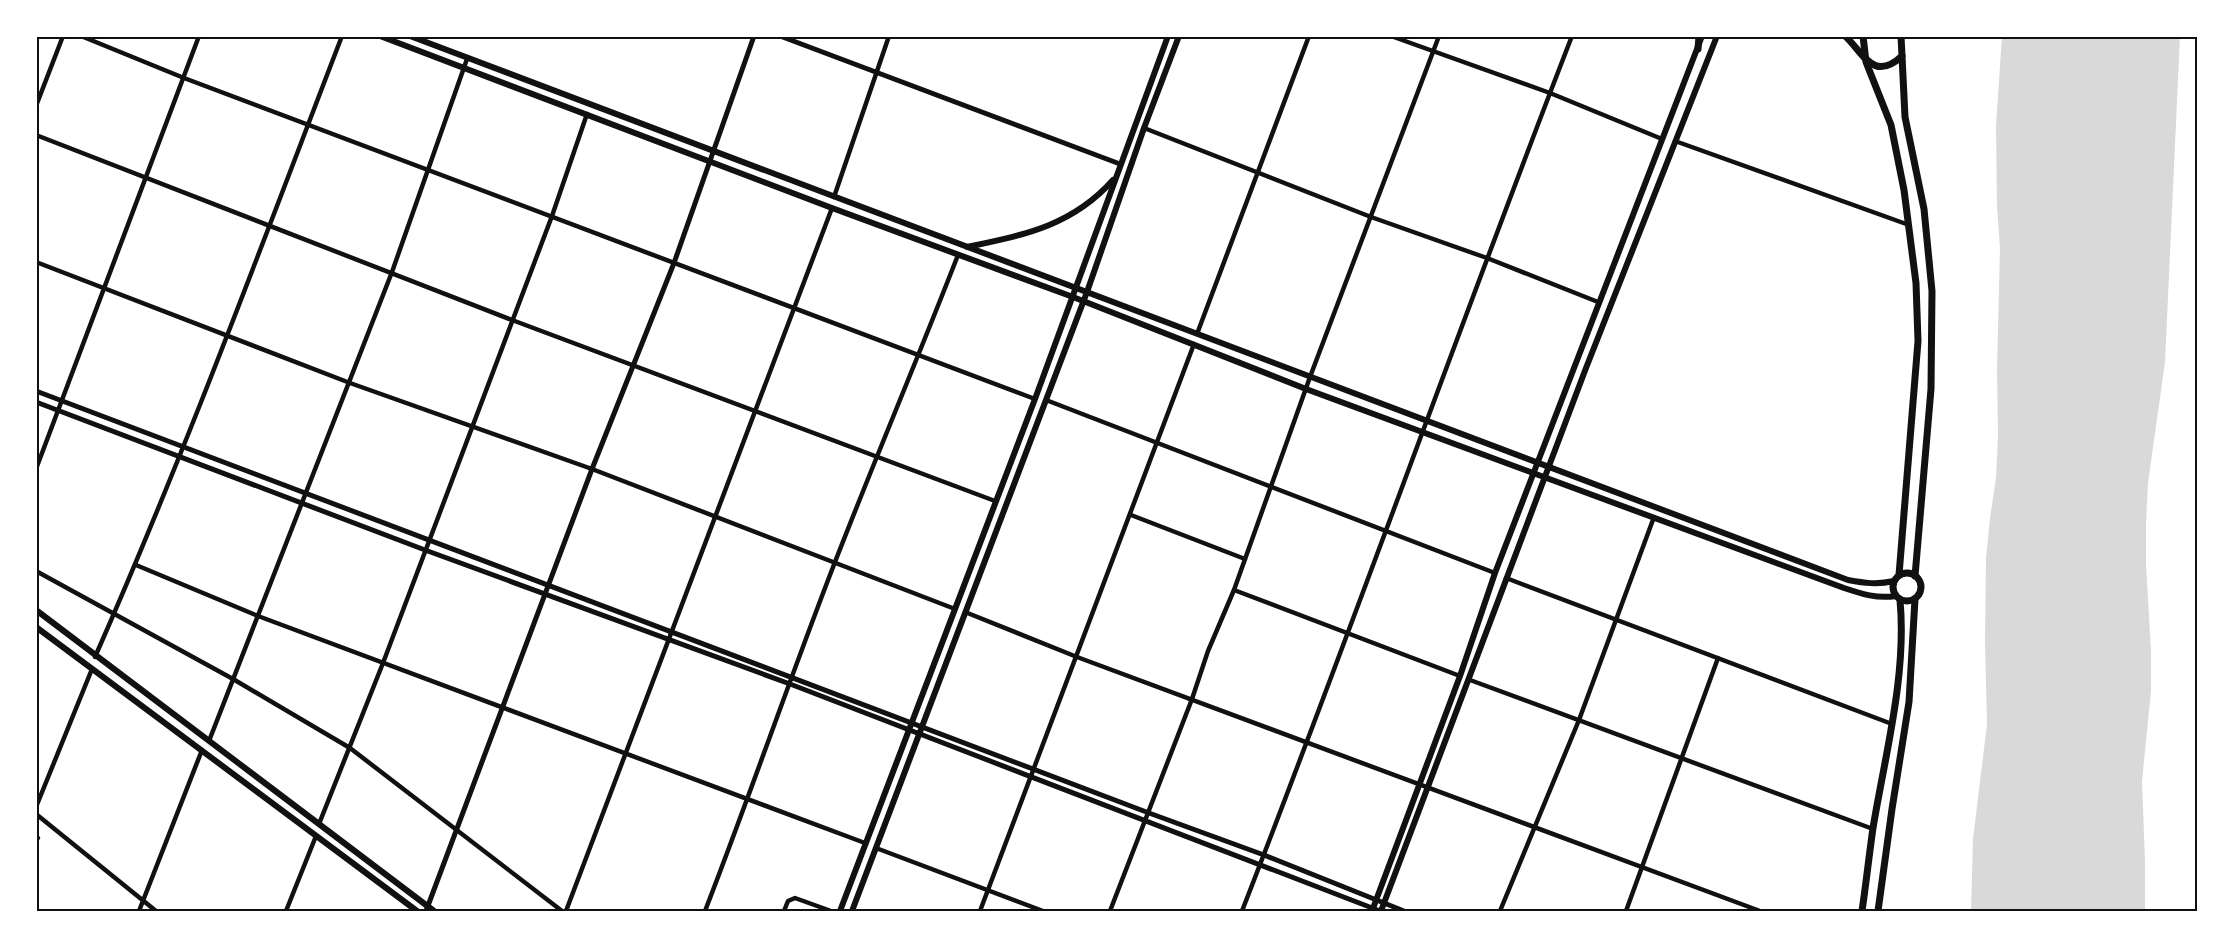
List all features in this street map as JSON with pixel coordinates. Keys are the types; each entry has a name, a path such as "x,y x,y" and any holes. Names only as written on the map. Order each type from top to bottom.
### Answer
{"main road":[{"path":"380,36 1073,297 1306,389 1844,588 1870,596 1910,601 1919,594 1920,581 1915,576 1904,573 1882,584 1848,580 410,36"},
{"path":"840,911 1035,399 1168,36"},
{"path":"852,911 1087,292 1144,128 1179,36"},
{"path":"1372,909 1460,676 1495,573 1698,49 1701,36"},
{"path":"1381,911 1470,680 1506,578 1717,36"},
{"path":"1845,36 1866,62 1873,65 1886,65 1902,56"},
{"path":"1862,911 1873,829 1893,724 1901,634 1898,598 1893,589 1896,578 1918,341 1916,283 1905,190 1891,125 1866,62 1863,36"},
{"path":"1899,38 1905,117 1924,209 1932,291 1931,388 1915,576"},
{"path":"966,247 1022,236 1050,226 1092,201 1115,177"},
{"path":"1878,911 1909,702 1915,599"},
{"path":"36,610 430,909"},
{"path":"36,627 417,911"}],"street":[{"path":"36,106 63,36"},
{"path":"81,36 184,78 1035,399"},
{"path":"36,469 199,36"},
{"path":"95,657 136,566 180,456 342,36"},
{"path":"430,909 456,830 592,469 635,366 674,263 754,36"},
{"path":"780,36 1120,164"},
{"path":"834,197 889,36"},
{"path":"1197,334 1309,36"},
{"path":"1391,36 1550,93 1662,138"},
{"path":"1110,911 1192,699 1208,651 1234,590 1310,377 1439,36"},
{"path":"1242,911 1349,634 1384,532 1572,36"},
{"path":"209,741 392,272 467,58"},
{"path":"319,824 552,216 587,114"},
{"path":"1144,128 1371,217 1487,258 1599,302"},
{"path":"36,135 512,320 995,501"},
{"path":"1675,141 1909,225"},
{"path":"36,571 233,679 350,748 564,911 670,640 832,208"},
{"path":"705,911 834,564 958,255"},
{"path":"36,262 350,383 592,469 955,609"},
{"path":"980,911 1194,344"},
{"path":"36,391 673,632 908,730 920,730 1035,768 1404,911"},
{"path":"1046,400 1495,573"},
{"path":"36,402 747,669 791,681 910,723 920,730 1032,777 1381,911"},
{"path":"1131,515 1245,559"},
{"path":"1500,911 1579,720 1654,517"},
{"path":"136,566 258,616 866,843"},
{"path":"1506,578 1893,724"},
{"path":"1234,590 1460,676"},
{"path":"965,612 1077,657 1760,911"},
{"path":"1626,911 1718,658"},
{"path":"36,807 92,669"},
{"path":"744,676 747,669"},
{"path":"1470,680 1873,829"},
{"path":"139,911 202,750"},
{"path":"36,814 156,911"},
{"path":"286,911 315,836"},
{"path":"876,848 1043,911"},
{"path":"784,911 788,901 795,898 831,911"}],"shaded area":[{"path":"2002,36 2180,36 2165,362 2148,483 2146,523 2151,691 2142,781 2145,911 1971,911 1973,839 1987,724 1986,558 1996,478 1998,436 2000,248 1996,126"}]}
